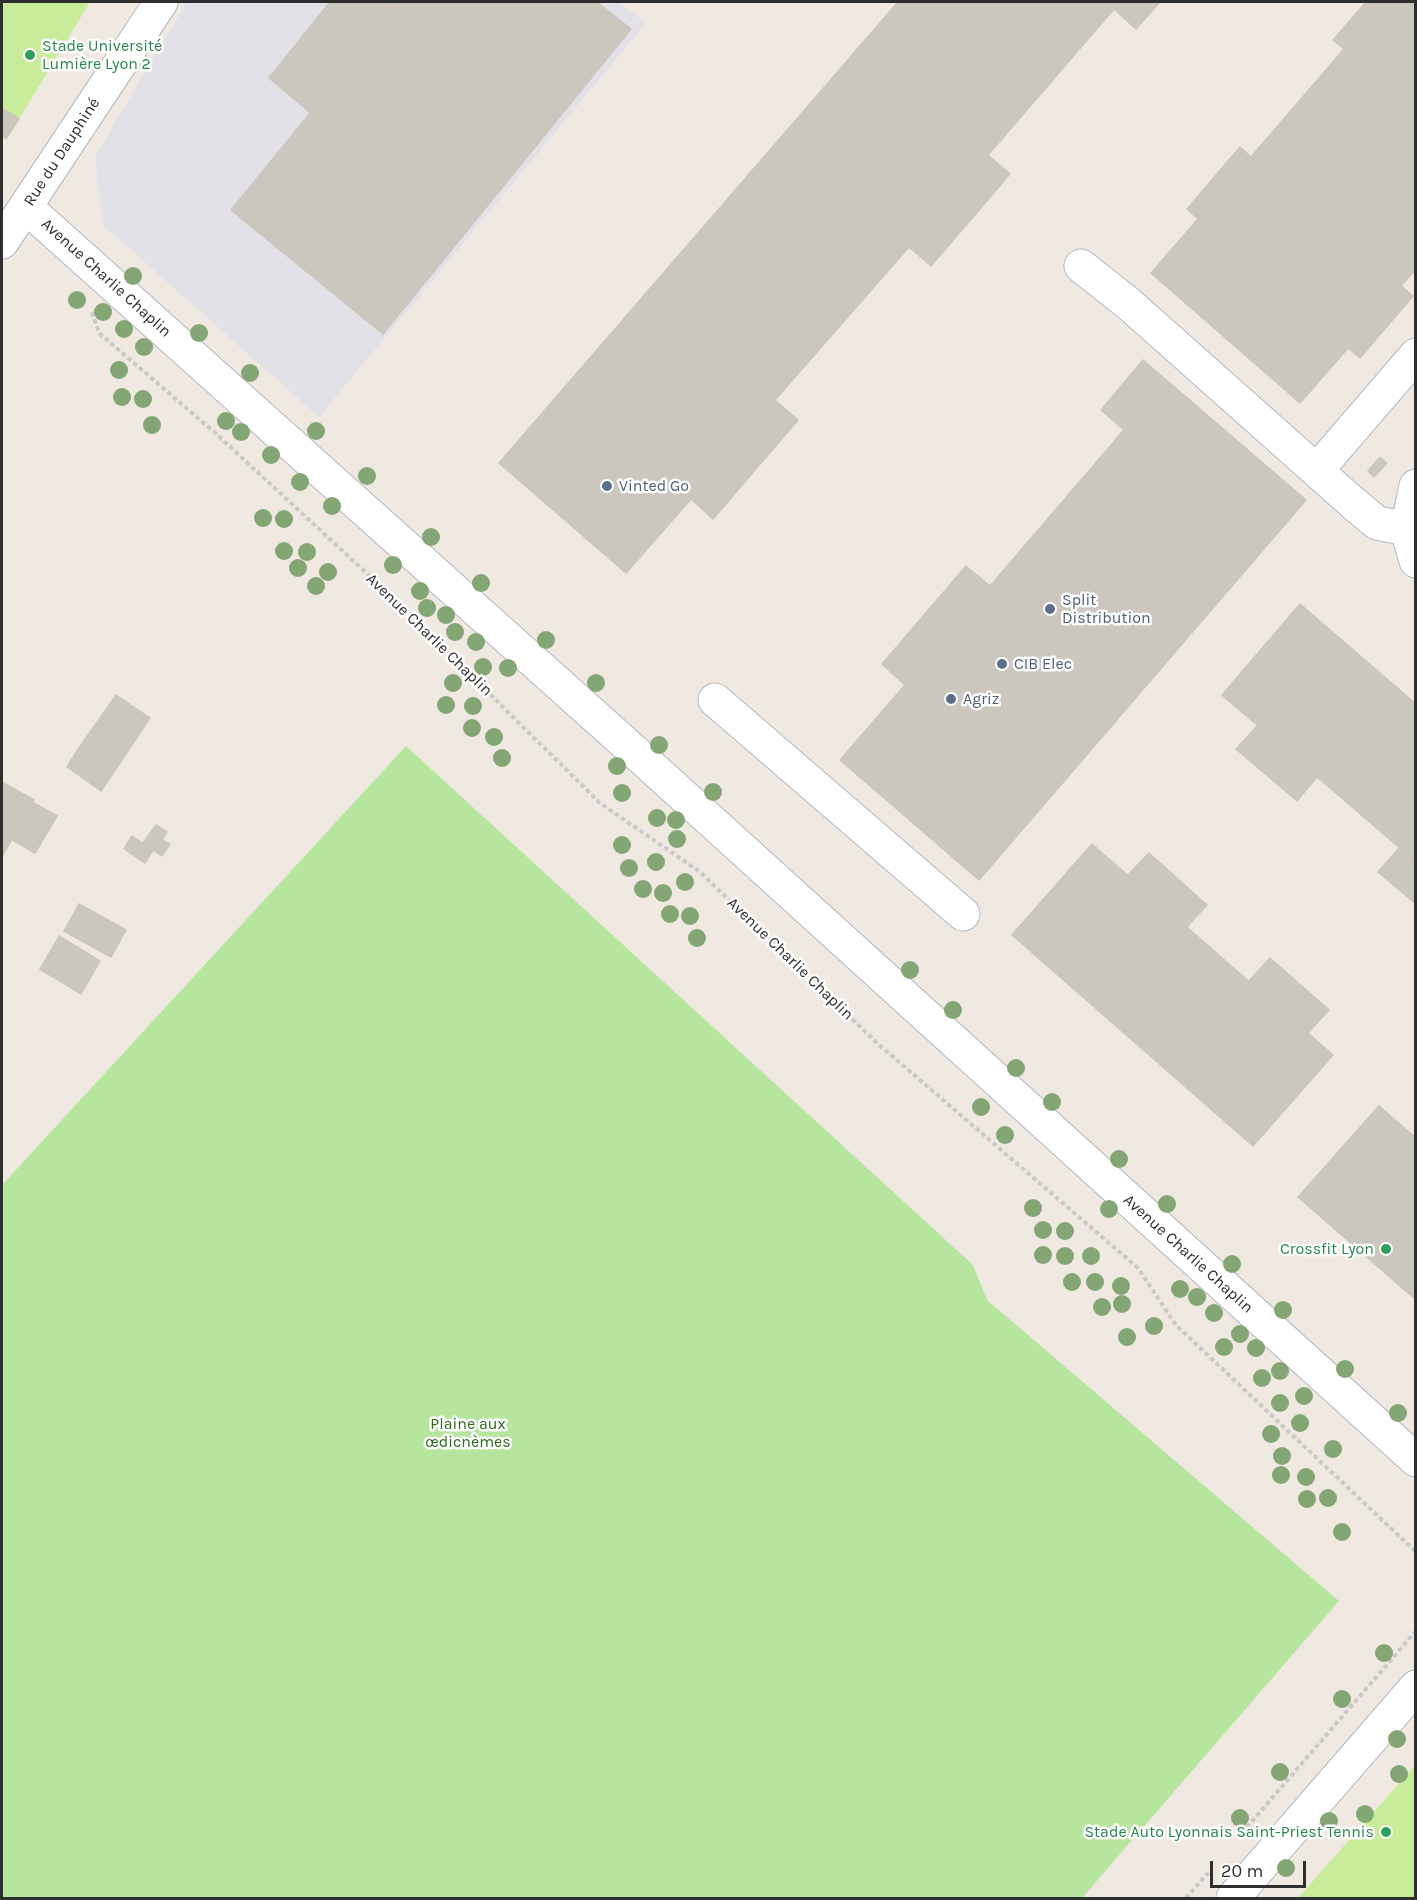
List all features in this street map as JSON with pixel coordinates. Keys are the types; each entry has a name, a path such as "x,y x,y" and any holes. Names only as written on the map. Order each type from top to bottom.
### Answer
{"street":[{"name":"Rue du Dauphiné","path":"2,242 161,2"},
{"name":"Avenue Charlie Chaplin","path":"26,207 645,761 1416,1460"},
{"path":"1081,266 1138,312 1377,523 1407,529"},
{"path":"1317,470 1416,355"},
{"path":"1416,486 1407,529 1416,561"},
{"path":"715,700 963,914"},
{"path":"1233,1899 1416,1687"}],"path":[{"name":"Avenue Charlie Chaplin","path":"89,302 99,333 213,431 388,593 600,803 700,872 877,1042 1138,1268 1176,1325 1416,1552"},
{"path":"1239,1836 1416,1631"},
{"path":"1186,1899 1209,1872"}],"shaded area":[{"path":"187,2 618,2 646,23 319,417 103,225 95,156"}],"green space":[{"name":"Stade Université Lumière Lyon 2","path":"2,2 90,2 19,119 2,108"},
{"name":"Plaine aux œdicnèmes","path":"406,746 973,1265 987,1300 1339,1601 1082,1898 2,1898 2,1185"},
{"name":"Stade Auto Lyonnais Saint-Priest Tennis","path":"1415,1765 1415,1898 1298,1898"}],"building":[{"path":"330,2 396,2 399,4 311,113 269,78"},
{"path":"401,2 597,2 631,29 383,334 231,210"},
{"path":"898,2 1160,2 1136,29 1114,9 988,155 1010,174 931,266 909,247 775,400 798,420 713,519 691,499 626,573 499,463"},
{"path":"1366,2 1416,2 1416,269 1401,286 1413,296 1360,358 1348,348 1300,403 1151,273 1198,219 1187,209 1240,147 1251,157 1344,49 1333,40"},
{"path":"2,108 19,119 6,139 2,135"},
{"path":"1143,360 1306,500 979,880 840,760 905,685 882,664 966,566 990,586 1124,430 1101,410"},
{"path":"1380,457 1387,463 1374,477 1368,471"},
{"path":"1300,604 1416,704 1416,862 1222,695"},
{"path":"116,695 150,718 114,772 79,748"},
{"path":"1257,726 1317,777 1297,801 1236,749"},
{"path":"79,748 114,772 101,791 67,767"},
{"path":"2,782 34,800 2,857"},
{"path":"32,802 57,816 35,853 11,839"},
{"path":"156,825 167,832 162,840 170,844 162,856 143,843"},
{"path":"132,836 153,850 145,863 124,849"},
{"path":"1092,844 1333,1055 1253,1146 1012,935"},
{"path":"1399,848 1416,862 1416,904 1378,872"},
{"path":"1149,853 1207,905 1186,928 1127,876"},
{"path":"79,904 126,930 111,957 64,931"},
{"path":"59,936 100,961 93,973 52,949"},
{"path":"52,949 93,973 81,994 40,969"},
{"path":"1270,958 1329,1010 1308,1033 1249,981"},
{"name":"Crossfit Lyon","path":"1379,1106 1416,1138 1416,1300 1298,1197"}],"place":[{"name":"Stade Université Lumière Lyon 2","path":"30,55"},
{"name":"Vinted Go","path":"607,486"},
{"name":"Split Distribution","path":"1050,609"},
{"name":"CIB Elec","path":"1002,664"},
{"name":"Agriz","path":"951,699"},
{"name":"Crossfit Lyon","path":"1386,1249"},
{"name":"Stade Auto Lyonnais Saint-Priest Tennis","path":"1386,1832"}]}
